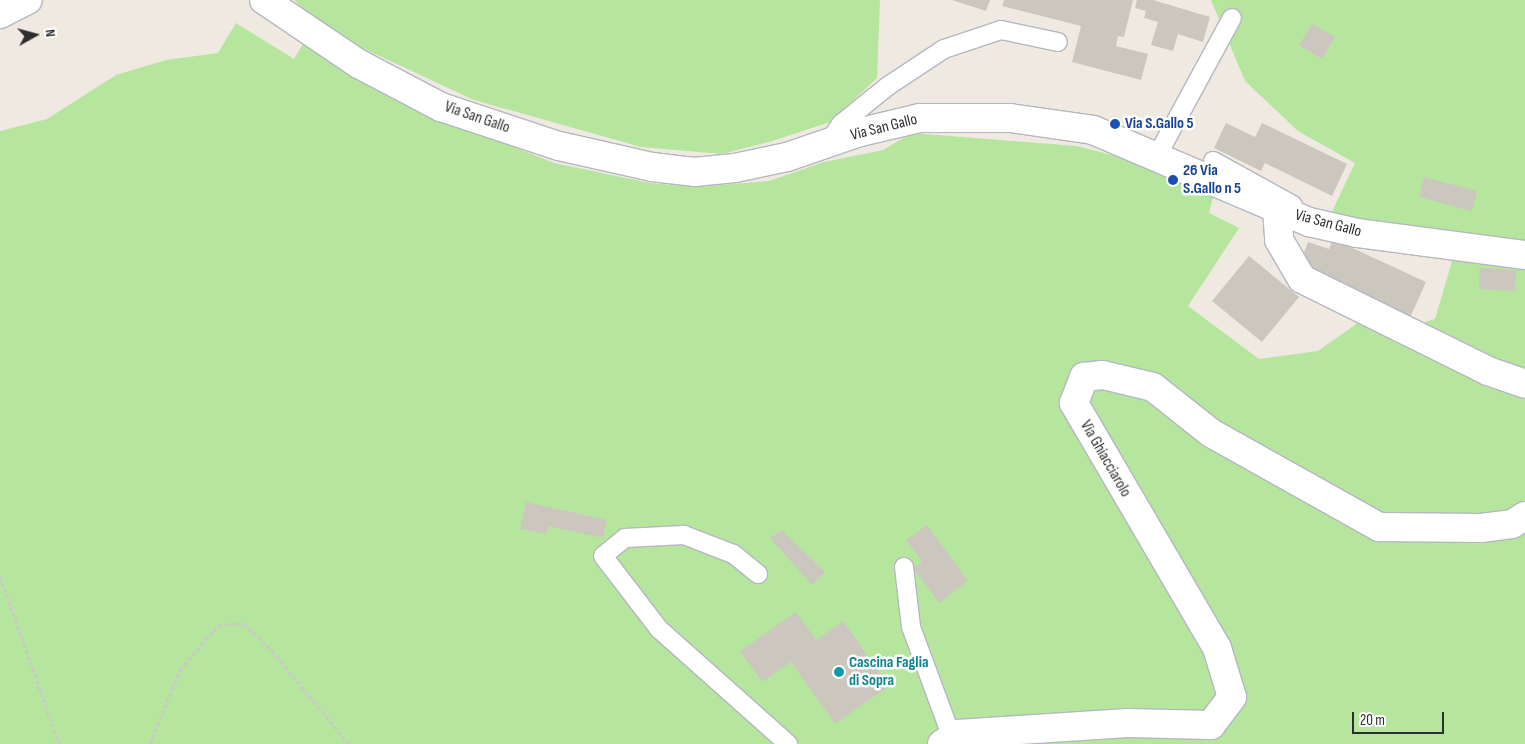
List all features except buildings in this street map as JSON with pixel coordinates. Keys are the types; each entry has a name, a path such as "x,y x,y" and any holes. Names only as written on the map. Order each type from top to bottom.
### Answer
{"street":[{"path":"0,14 28,0"},
{"name":"Via San Gallo","path":"264,0 359,64 441,107 559,146 694,172 787,157 920,118 1010,118 1093,130 1309,222 1357,233 1525,255"},
{"path":"1277,208 1279,240 1302,280 1488,372 1525,384"},
{"name":"Via Ghiacciarolo","path":"947,741 957,734 1128,723 1210,725 1232,696 1216,648 1074,403 1084,377 1103,375 1153,387 1211,433 1378,527 1481,528 1512,524 1525,516"}],"lane":[{"path":"1157,156 1232,18"},
{"path":"828,144 841,124 875,96 944,49 1001,30 1058,42"},
{"path":"1213,161 1263,185 1294,205 1309,222"},
{"path":"758,574 733,554 684,535 625,538 603,556 659,629 788,744"},
{"path":"904,567 911,627 947,741"}],"path":[{"path":"0,576 59,744"},
{"path":"150,744 180,670 218,625 244,623 272,651 349,744"}],"green space":[{"path":"294,0 880,0 877,78 830,122 769,142 722,154 641,147 474,100 343,39 317,23"},
{"path":"1211,0 1525,0 1525,246 1330,216 1355,163 1298,131 1245,81"},
{"path":"236,23 294,59 306,39 448,121 554,163 650,183 695,187 769,181 824,162 883,150 912,133 1076,146 1175,171 1213,197 1209,213 1239,228 1188,306 1259,359 1318,351 1362,320 1404,329 1435,319 1453,258 1525,262 1525,744 0,744 0,131 47,119 116,75 166,60 218,53"}],"place":[{"name":"Via S.Gallo 5","path":"1115,124"},
{"name":"26 Via S.Gallo n 5","path":"1173,180"},
{"name":"Cascina Faglia di Sopra","path":"839,672"}]}
